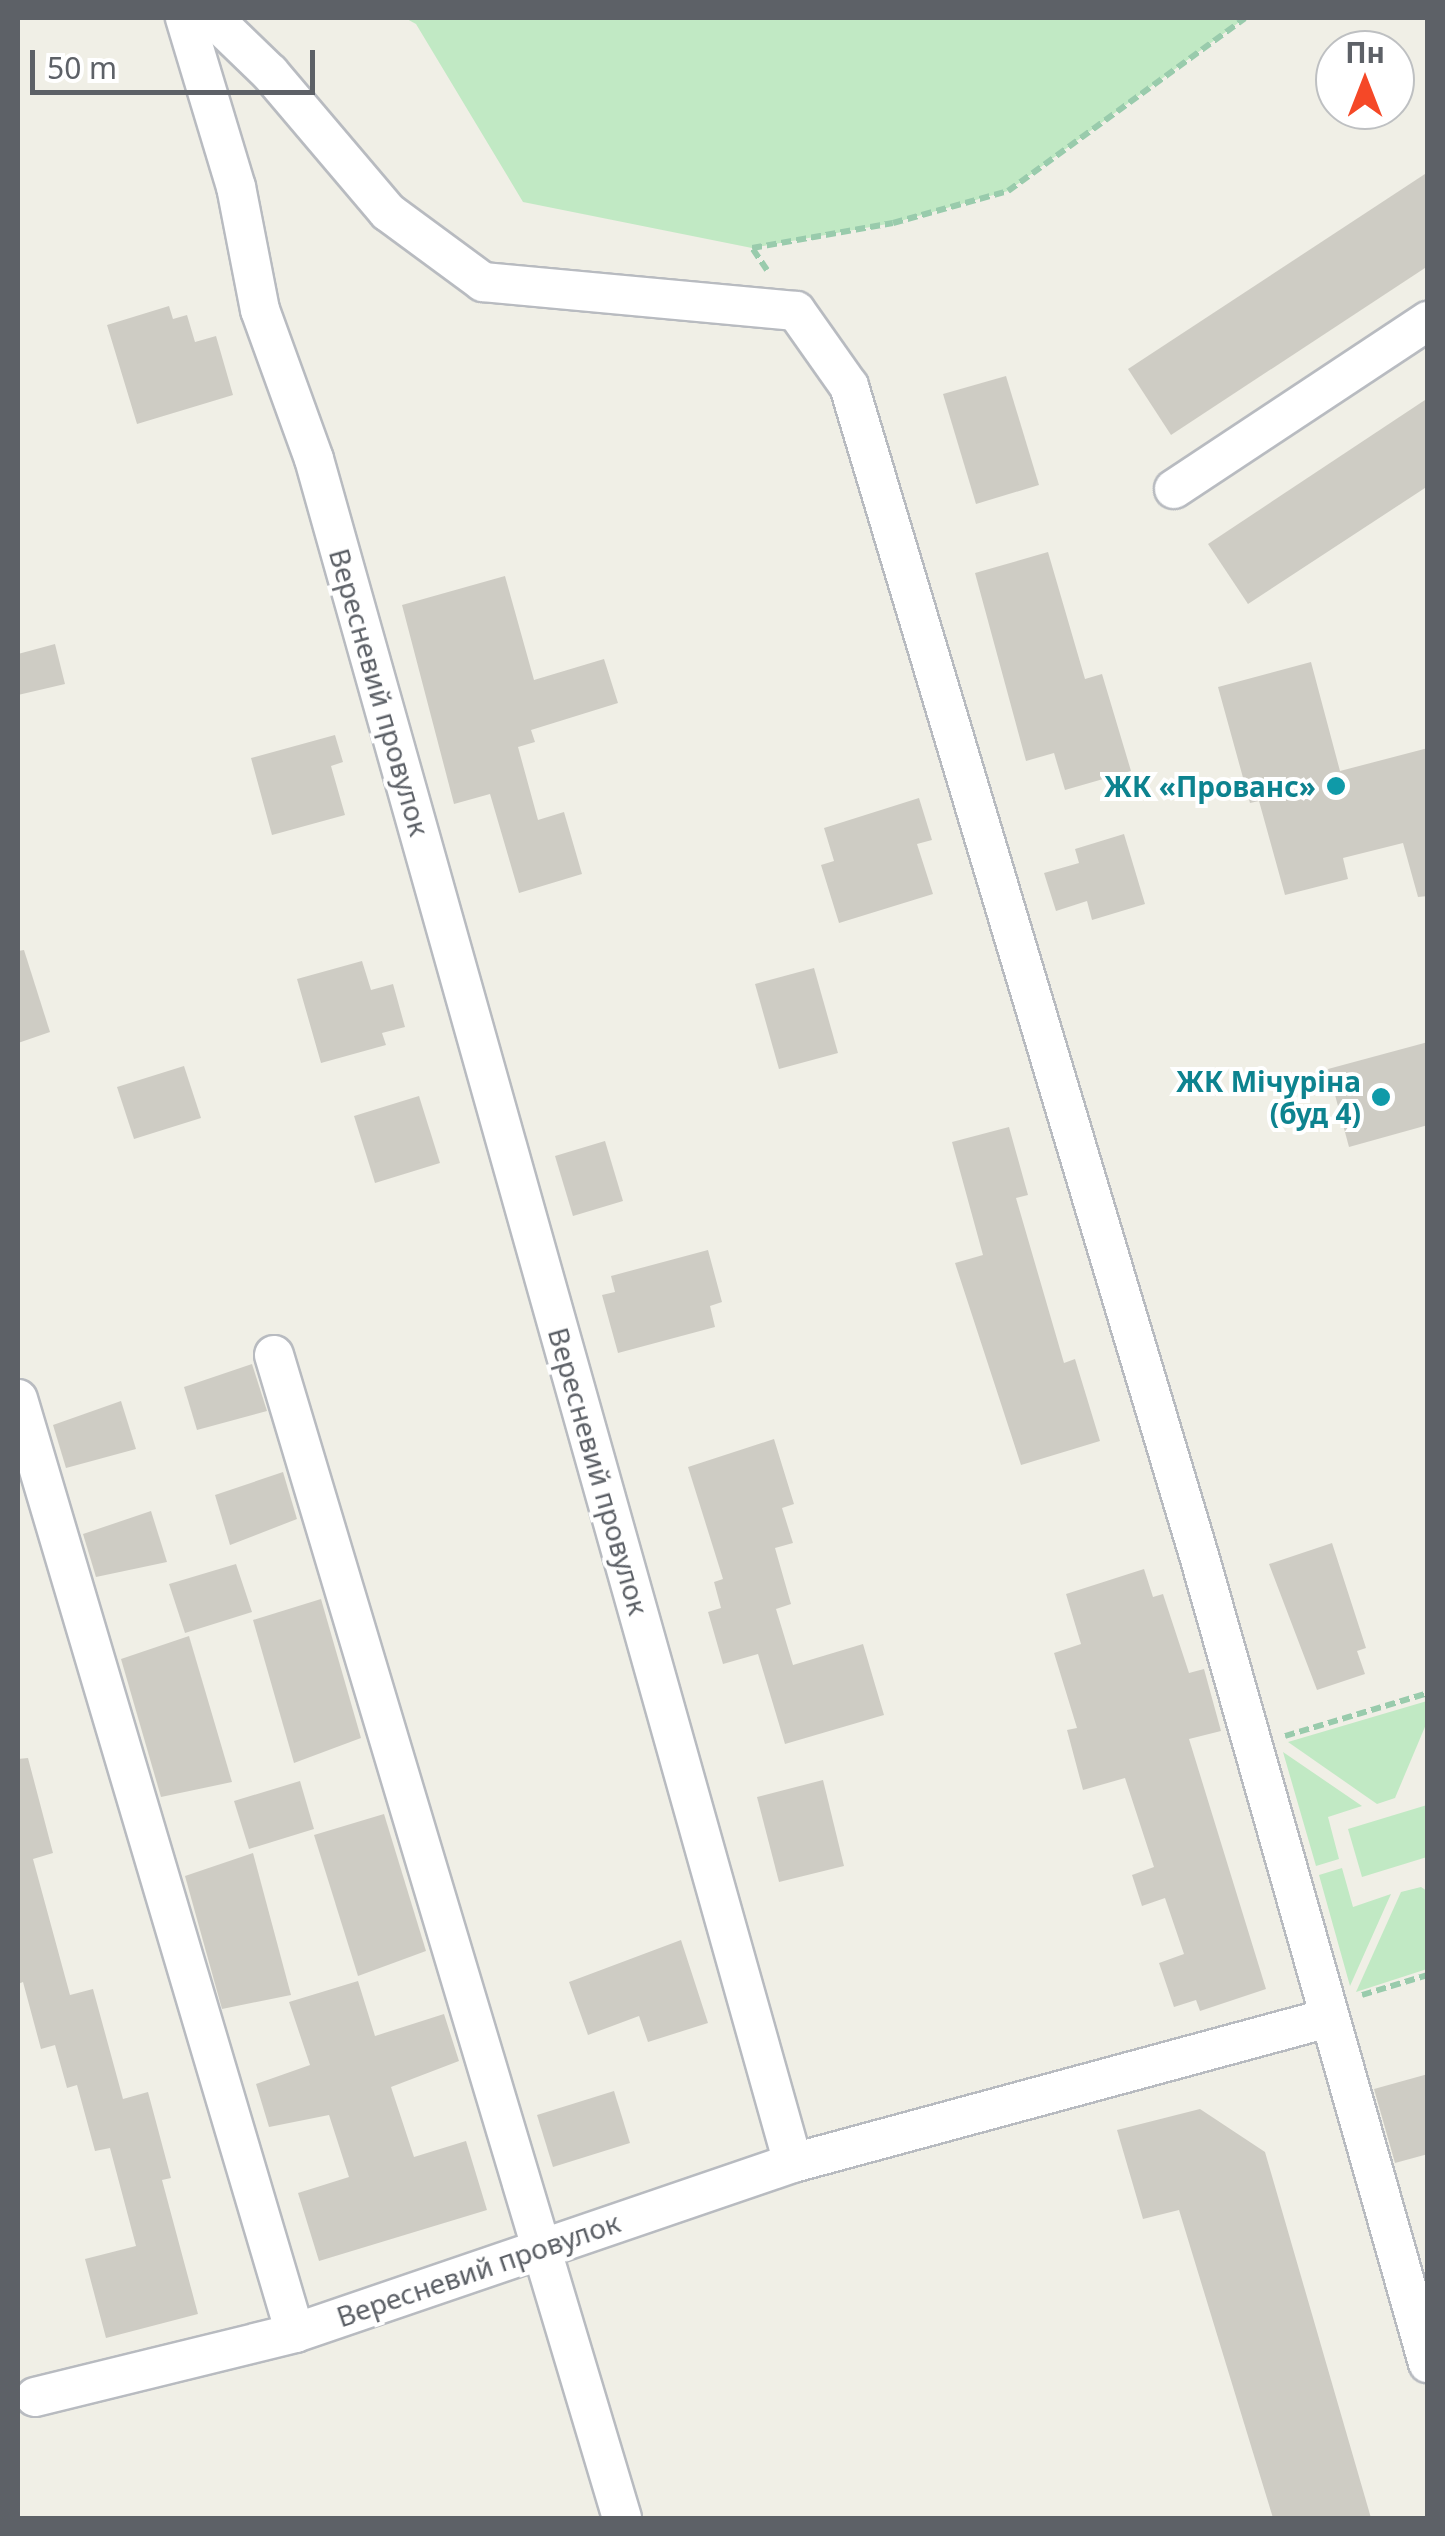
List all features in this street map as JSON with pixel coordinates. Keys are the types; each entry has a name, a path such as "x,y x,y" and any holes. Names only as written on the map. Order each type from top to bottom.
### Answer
{"street":[{"name":"Вересневий провулок","path":"34,2397 295,2333 540,2246 793,2163 314,459 260,310 236,188 185,18"},
{"path":"213,18 270,73 388,212 483,282 796,311 850,386 1252,1746 1428,2363"},
{"path":"1174,489 1428,321"},
{"path":"274,1355 622,2518"},
{"path":"18,1399 295,2333"},
{"path":"793,2163 1326,2013"}],"path":[{"path":"796,311 752,248 893,223 1008,191 1246,18"},
{"path":"1252,1746 1428,1693"},
{"path":"1326,2013 1428,1974"}],"green space":[{"path":"405,18 1245,18 1008,191 893,223 752,248 523,202 416,24"},
{"path":"1427,1701 1427,1722 1395,1798 1377,1804 1288,1742"},
{"path":"1283,1752 1362,1806 1328,1817 1339,1859 1316,1866"},
{"path":"1427,1805 1427,1857 1362,1877 1348,1829"},
{"path":"1342,1868 1353,1907 1391,1894 1350,1986 1319,1875"},
{"path":"1421,1887 1427,1891 1427,1969 1356,1992 1401,1892"}],"building":[{"path":"1428,172 1428,266 1171,435 1128,369"},
{"path":"169,306 173,319 187,315 195,342 216,336 233,395 137,424 107,325"},
{"path":"1006,376 1039,485 976,504 943,394"},
{"path":"1428,398 1428,486 1248,604 1208,544"},
{"path":"1048,552 1085,679 1102,674 1131,771 1065,790 1054,753 1026,761 975,573"},
{"path":"505,576 534,680 604,659 618,703 531,730 535,742 518,747 538,820 564,812 582,874 519,893 490,794 454,804 402,605"},
{"path":"55,644 65,684 18,695 18,654"},
{"name":"ЖК «Прованс»","path":"1311,662 1340,771 1428,748 1428,896 1418,897 1403,843 1343,858 1348,879 1285,895 1259,801 1250,803 1218,687"},
{"path":"335,735 343,762 331,766 345,815 272,835 251,758"},
{"path":"919,798 932,840 917,844 933,894 839,923 821,865 834,861 824,828"},
{"path":"1124,834 1145,904 1092,920 1087,901 1056,911 1044,873 1079,863 1075,849"},
{"path":"24,950 50,1032 18,1043 18,951"},
{"path":"362,961 371,990 393,984 405,1027 382,1033 386,1045 321,1063 297,979"},
{"path":"814,968 838,1053 779,1069 755,984"},
{"name":"ЖК Мічуріна (буд 4)","path":"1428,1042 1428,1125 1349,1147 1328,1069"},
{"path":"184,1066 201,1118 134,1139 117,1087"},
{"path":"419,1096 440,1163 375,1183 354,1116"},
{"path":"1009,1127 1028,1195 1016,1198 1064,1363 1075,1359 1100,1441 1021,1465 955,1263 983,1255 952,1142"},
{"path":"605,1141 623,1201 573,1216 555,1156"},
{"path":"708,1250 722,1302 710,1306 715,1327 618,1353 602,1295 615,1292 611,1276"},
{"path":"252,1364 267,1411 197,1430 184,1387"},
{"path":"121,1401 136,1449 66,1468 53,1425"},
{"path":"774,1439 794,1504 782,1508 793,1543 775,1548 791,1604 776,1609 793,1665 863,1644 884,1715 785,1744 758,1654 723,1664 708,1612 721,1608 714,1582 723,1579 688,1467"},
{"path":"283,1472 297,1519 230,1545 215,1495"},
{"path":"151,1511 167,1562 96,1577 83,1534"},
{"path":"1332,1543 1366,1648 1357,1651 1365,1674 1317,1690 1269,1564"},
{"path":"236,1564 252,1612 185,1633 169,1584"},
{"path":"1144,1569 1153,1597 1163,1594 1189,1673 1204,1669 1221,1731 1189,1739 1266,1989 1200,2011 1196,2000 1174,2007 1159,1963 1184,1954 1165,1898 1142,1906 1132,1875 1154,1867 1125,1778 1083,1790 1067,1730 1077,1728 1054,1653 1081,1644 1066,1594"},
{"path":"321,1599 361,1738 294,1763 253,1620"},
{"path":"189,1636 232,1782 161,1797 121,1659"},
{"path":"28,1758 53,1853 33,1859 70,1995 93,1989 123,2099 148,2092 171,2178 162,2180 198,2314 106,2338 85,2259 136,2246 110,2148 95,2151 77,2085 67,2088 55,2045 41,2049 23,1982 18,1984 18,1759"},
{"path":"823,1780 844,1866 779,1882 757,1797"},
{"path":"300,1781 314,1829 249,1849 234,1801"},
{"path":"384,1814 426,1951 358,1976 314,1835"},
{"path":"253,1853 291,1995 222,2009 185,1876"},
{"path":"681,1940 708,2023 648,2042 639,2016 588,2035 569,1982"},
{"path":"358,1981 375,2036 444,2014 459,2061 391,2087 414,2157 466,2141 487,2210 319,2261 298,2193 349,2177 329,2115 269,2127 256,2084 310,2065 289,2002"},
{"path":"1428,2074 1428,2154 1395,2163 1374,2089"},
{"path":"614,2091 630,2143 553,2167 537,2115"},
{"path":"1200,2109 1265,2152 1371,2518 1273,2518 1179,2210 1143,2219 1117,2130"}],"place":[{"name":"ЖК «Прованс»","path":"1336,786"},
{"name":"ЖК Мічуріна (буд 4)","path":"1381,1097"}]}
